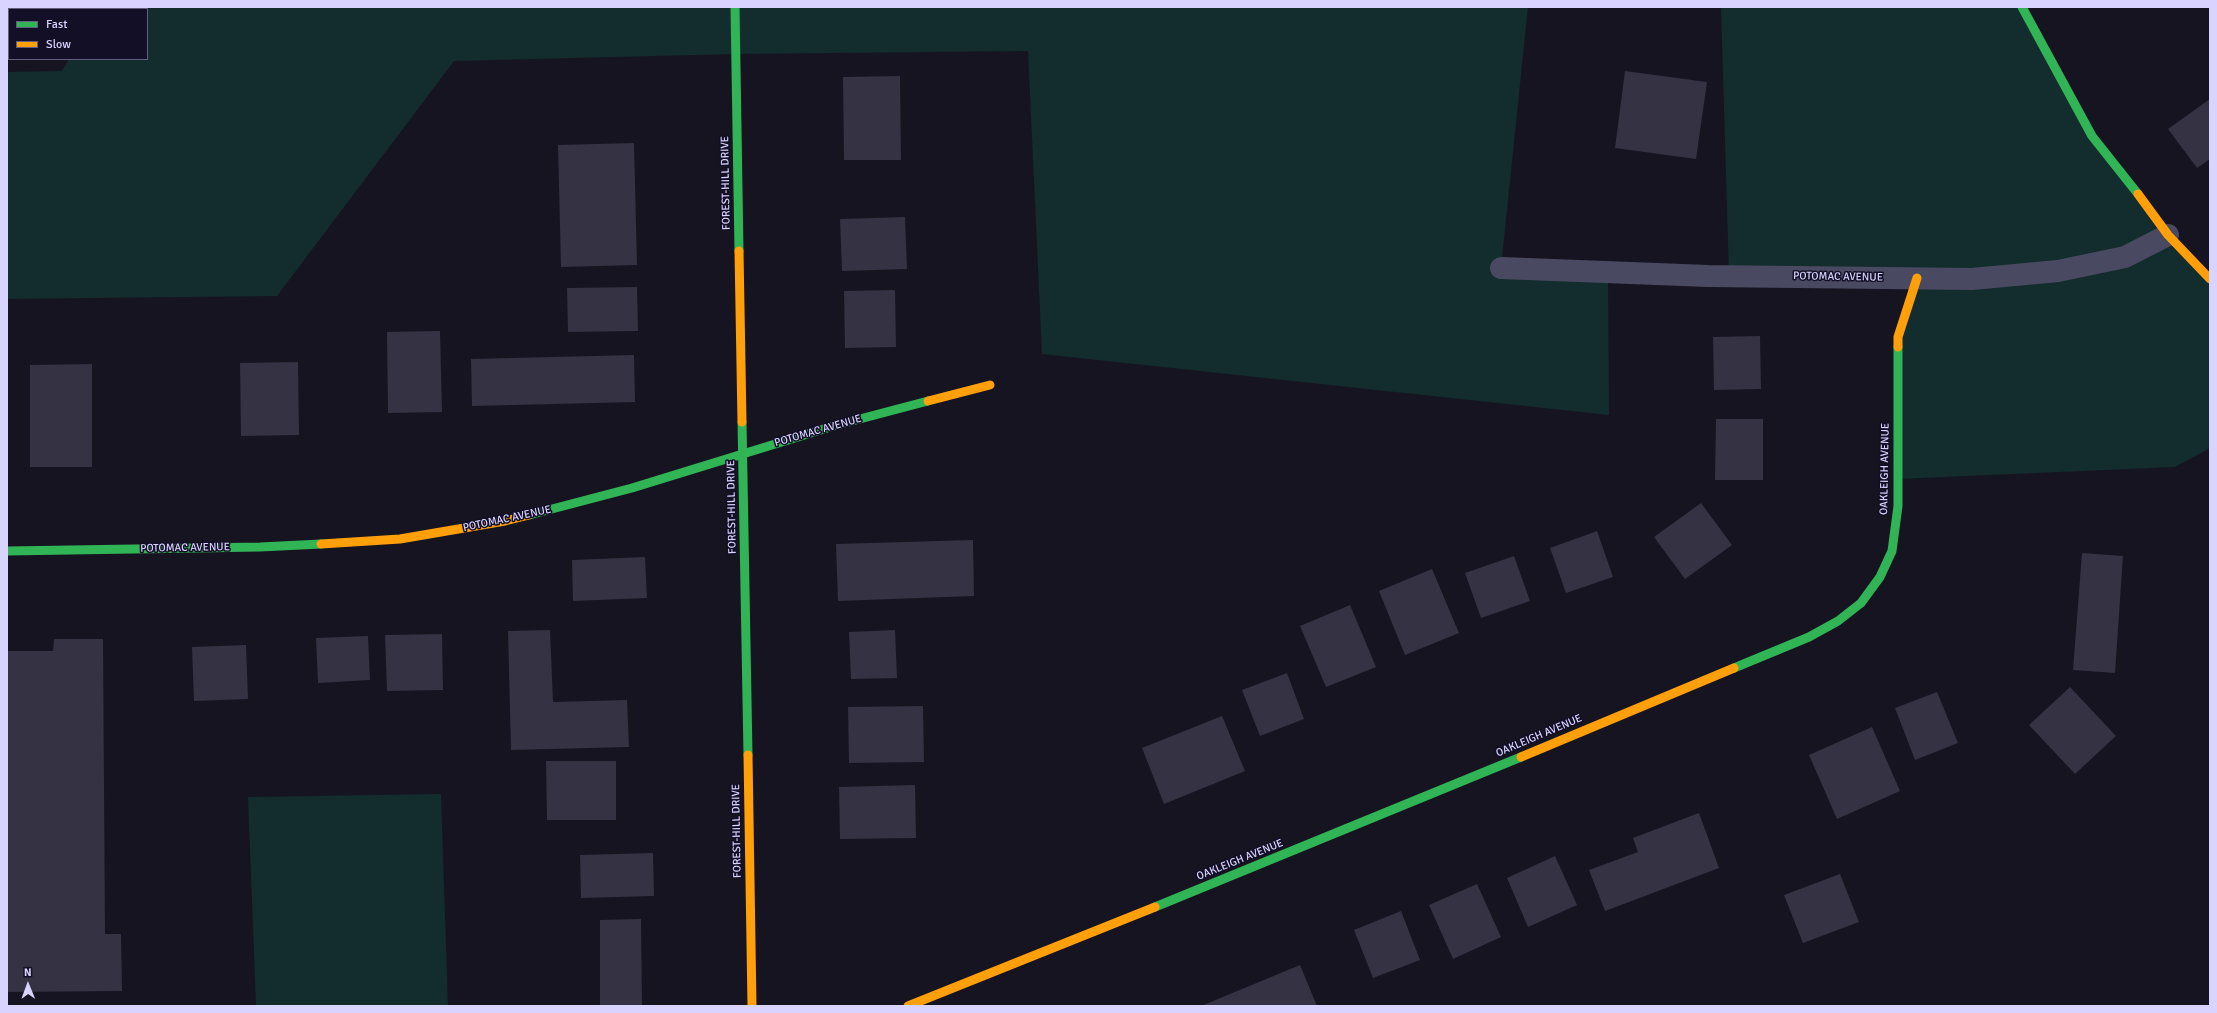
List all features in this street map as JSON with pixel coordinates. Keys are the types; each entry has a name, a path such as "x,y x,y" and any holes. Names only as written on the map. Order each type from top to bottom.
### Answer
{"street":[{"name":"FOREST-HILL DRIVE","path":"735,7 752,1006"},
{"path":"2022,7 2092,136 2117,165 2168,235 2210,279"},
{"name":"POTOMAC AVENUE","path":"1501,268 1708,276 1972,279 2058,271 2125,257 2168,235"},
{"name":"OAKLEIGH AVENUE","path":"908,1006 1260,866 1802,640 1838,620 1864,598 1880,578 1892,551 1898,506 1898,337 1917,278"},
{"name":"POTOMAC AVENUE","path":"7,551 260,547 400,539 505,521 632,488 837,425 990,385"}],"green space":[{"path":"1528,7 1501,268 1608,272 1609,415 1042,354 1028,51 736,54 454,61 277,296 7,299 7,72 62,71 68,60 148,60 148,8 101,8"},
{"path":"1721,7 2022,7 2092,136 2210,279 2210,448 2175,467 1898,479 1898,337 1917,278 1729,276"},
{"path":"441,794 448,1006 256,1006 248,797"}],"building":[{"path":"7,7 40,7 8,8 7,27"},
{"path":"1625,71 1707,82 1696,159 1615,148"},
{"path":"900,76 901,160 844,160 843,77"},
{"path":"2210,99 2210,159 2197,168 2168,129"},
{"path":"634,143 637,265 561,267 558,145"},
{"path":"905,217 907,269 842,271 840,219"},
{"path":"637,287 638,331 568,332 567,288"},
{"path":"895,290 896,347 845,348 844,291"},
{"path":"440,331 442,412 388,413 387,332"},
{"path":"1760,336 1761,389 1714,390 1713,337"},
{"path":"634,355 635,402 472,406 471,359"},
{"path":"298,362 299,435 241,436 240,363"},
{"path":"92,364 92,467 30,467 30,365"},
{"path":"1716,419 1763,419 1763,480 1715,480"},
{"path":"1701,503 1732,545 1685,579 1654,537"},
{"path":"1597,531 1613,577 1566,593 1550,548"},
{"path":"973,540 974,596 838,601 836,544"},
{"path":"2082,553 2123,556 2115,673 2073,670"},
{"path":"1514,556 1530,601 1481,618 1465,573"},
{"path":"645,557 647,598 573,601 572,560"},
{"path":"1432,569 1459,633 1405,655 1379,591"},
{"path":"1350,605 1376,667 1326,687 1300,626"},
{"path":"550,630 553,702 627,700 629,747 511,750 508,631"},
{"path":"895,630 897,678 851,679 849,632"},
{"path":"442,634 443,690 387,691 385,635"},
{"path":"368,636 370,680 318,683 316,638"},
{"path":"54,639 103,639 105,934 121,934 122,991 7,992 7,651 53,651"},
{"path":"246,645 248,699 194,701 192,647"},
{"path":"1287,673 1304,719 1260,736 1242,690"},
{"path":"2070,687 2116,736 2075,774 2029,725"},
{"path":"1937,692 1958,743 1915,760 1895,708"},
{"path":"923,706 924,762 849,763 848,707"},
{"path":"1222,716 1245,771 1164,804 1142,748"},
{"path":"1872,727 1900,791 1837,819 1809,755"},
{"path":"546,761 616,761 616,820 547,820"},
{"path":"915,785 916,838 840,839 839,787"},
{"path":"1699,813 1719,868 1605,911 1589,870 1638,852 1633,838"},
{"path":"653,853 654,896 581,898 580,855"},
{"path":"1555,856 1577,905 1528,927 1507,878"},
{"path":"1840,874 1859,922 1803,943 1784,895"},
{"path":"1477,884 1501,937 1453,959 1429,905"},
{"path":"1401,911 1420,960 1373,978 1354,930"},
{"path":"641,919 642,1006 600,1006 600,920"},
{"path":"1300,965 1317,1006 1201,1006"}],"traffic: fast":[{"path":"735,7 739,251"},
{"path":"2022,7 2092,136 2138,194"},
{"path":"1734,668 1809,637 1838,621 1861,603 1880,577 1892,551 1898,506 1898,347"},
{"path":"529,515 632,488 837,425 928,401"},
{"path":"742,422 748,755"},
{"path":"7,551 260,547 321,544"},
{"path":"1155,907 1521,757"}],"traffic: slow":[{"path":"2138,194 2168,235 2210,279"},
{"path":"739,251 742,422"},
{"path":"1898,347 1898,337 1917,278"},
{"path":"928,401 990,385"},
{"path":"321,544 400,539 505,521 529,515"},
{"path":"1521,757 1734,668"},
{"path":"748,755 752,1006"},
{"path":"908,1006 1155,907"}]}
